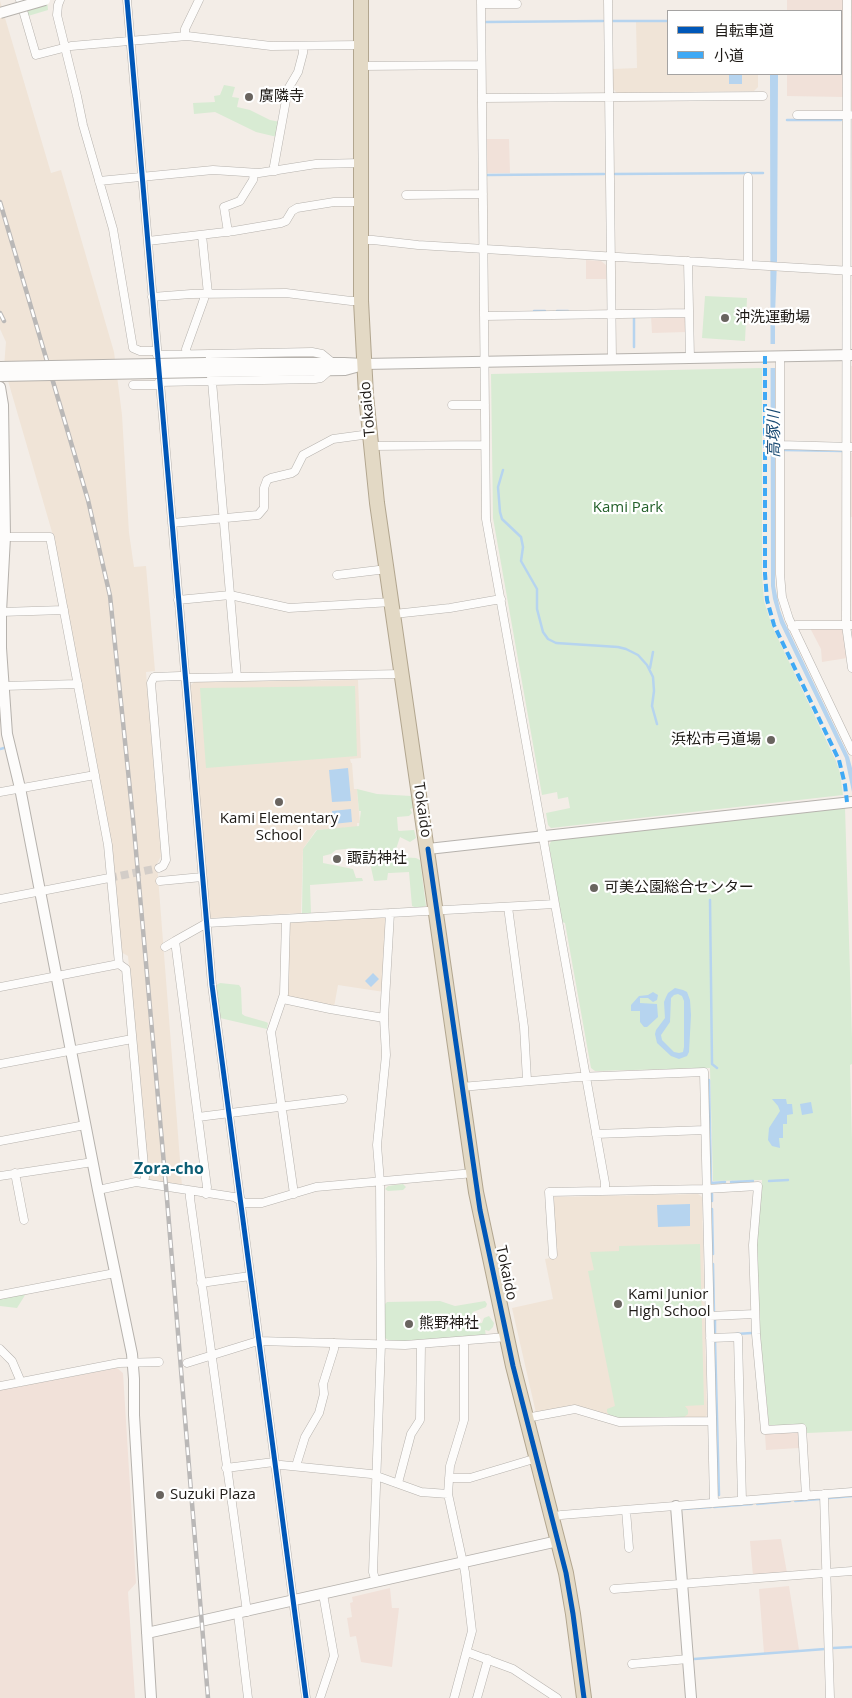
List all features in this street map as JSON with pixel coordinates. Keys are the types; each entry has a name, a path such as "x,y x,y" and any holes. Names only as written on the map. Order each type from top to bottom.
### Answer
{"highway":[{"name":"Tokaido","path":"361,0 361,301 370,440 461,1087 483,1228 526,1418 553,1517 571,1600 584,1698"}],"street":[{"path":"20,0 36,55 65,47 185,36 267,46 361,45"},
{"path":"0,13 45,0"},
{"path":"60,0 57,10 82,125 113,229 133,348 140,352 186,354 316,352 322,354 332,366"},
{"path":"127,0 212,990 306,1698"},
{"path":"185,36 185,29 199,0"},
{"path":"608,0 612,359"},
{"path":"847,0 849,115 849,625 852,668"},
{"path":"517,4 481,2 486,519 605,1191"},
{"path":"275,171 274,166 287,94 299,68 303,46"},
{"path":"361,66 481,65"},
{"path":"482,98 763,96"},
{"path":"797,115 849,115"},
{"path":"99,181 213,170 254,174 320,163 361,163"},
{"path":"228,232 224,207 240,201 253,180 254,174"},
{"path":"748,177 748,264"},
{"path":"406,195 483,194"},
{"path":"148,241 228,232 284,222 292,211 297,208 334,202 361,202"},
{"path":"186,354 186,349 206,294 202,235"},
{"path":"361,240 418,246 483,248 849,270"},
{"path":"688,260 690,358"},
{"path":"152,297 286,293 361,301"},
{"path":"484,316 689,313"},
{"path":"0,376 208,372 364,364 849,355"},
{"path":"776,356 780,445 780,586 792,627 852,751"},
{"path":"0,367 208,372 315,379 321,378 332,366"},
{"path":"133,385 160,384 208,372"},
{"path":"208,372 237,677"},
{"path":"0,387 3,396 2,686 7,734 20,788 92,1162 133,1362 134,1415 151,1698"},
{"path":"452,406 485,405"},
{"path":"172,524 258,515 264,508 264,488 268,480 292,473 300,458 306,452 333,439 485,444"},
{"path":"780,445 849,447"},
{"path":"2,537 50,537 108,845 119,964"},
{"path":"337,574 387,569"},
{"path":"178,600 230,595 289,608 450,608 501,600"},
{"path":"1,612 64,610"},
{"path":"792,627 796,625 849,625"},
{"path":"158,868 163,866 166,860 151,683 154,677 402,674"},
{"path":"2,686 78,684"},
{"path":"0,792 95,775"},
{"path":"428,849 851,802"},
{"path":"160,881 202,877"},
{"path":"0,899 108,878"},
{"path":"165,947 206,923 555,904"},
{"path":"508,907 524,1028 527,1080"},
{"path":"376,1582 373,1572 381,1344 380,1182 377,1145 386,1055 384,1018 390,913"},
{"path":"286,919 284,994 271,1032 294,1194"},
{"path":"175,942 207,1186 206,1194"},
{"path":"0,987 119,964 126,969 145,1176 144,1183"},
{"path":"283,998 330,1009 384,1018"},
{"path":"0,1064 132,1039"},
{"path":"461,1087 586,1076 704,1072 714,1503"},
{"path":"198,1117 343,1099"},
{"path":"0,1141 85,1125"},
{"path":"596,1134 705,1130"},
{"path":"0,1176 92,1162"},
{"path":"15,1173 24,1220"},
{"path":"98,1190 136,1182 190,1192 234,1197 245,1203 262,1203 316,1188 474,1173"},
{"path":"553,1255 550,1192 758,1186 753,1244 755,1314 765,1430 802,1428 806,1496"},
{"path":"190,1192 226,1468 242,1613 248,1698"},
{"path":"0,1295 115,1273"},
{"path":"201,1283 250,1276"},
{"path":"709,1316 755,1314"},
{"path":"187,1363 258,1341 421,1344 507,1336"},
{"path":"710,1338 738,1337 742,1501"},
{"path":"454,1698 472,1631 463,1562 448,1494 450,1466 464,1420 464,1341"},
{"path":"296,1466 304,1437 319,1413 324,1394 323,1384 334,1349 334,1343"},
{"path":"398,1483 411,1434 420,1420 421,1344"},
{"path":"0,1349 12,1361 21,1382"},
{"path":"0,1386 119,1363 159,1362"},
{"path":"526,1418 575,1409 619,1422 712,1421"},
{"path":"449,1478 470,1478 537,1458"},
{"path":"226,1468 275,1464 377,1475 421,1492 448,1494"},
{"path":"553,1517 852,1492"},
{"path":"824,1494 830,1698"},
{"path":"676,1506 692,1698"},
{"path":"626,1510 629,1548"},
{"path":"147,1633 558,1540"},
{"path":"614,1589 852,1571"},
{"path":"320,1698 334,1656 323,1594"},
{"path":"467,1652 513,1669 557,1698"},
{"path":"477,1698 488,1659"},
{"path":"632,1664 688,1660"}],"shaded area":[{"path":"787,0 844,0 844,97 787,96 787,75 842,75 842,10 787,10"},
{"path":"850,0 852,0 852,112 850,112"},
{"path":"0,1 51,173 61,170 114,352 122,415 129,533 134,567 146,566 155,671 146,672 161,856 157,864 182,1186 148,1181 128,956 121,952 100,781 52,532 4,367 6,342 0,329"},
{"path":"636,22 667,22 667,75 758,75 758,87 754,91 617,93 613,89 613,69 637,68"},
{"path":"487,139 509,139 510,173 487,173"},
{"path":"586,260 601,261 606,265 606,279 586,279"},
{"path":"651,316 687,316 687,332 652,333"},
{"path":"850,366 852,366 852,444 849,442"},
{"path":"849,453 852,453 852,517 849,517"},
{"path":"841,627 843,629 847,658 822,662 821,649 810,628"},
{"name":"Kami Elementary School","path":"358,680 361,758 350,759 354,789 357,789 360,823 357,823 357,827 316,830 303,849 301,913 209,917 189,687 194,682"},
{"path":"387,916 384,945 384,992 338,985 334,1007 289,998 287,995 289,924 291,922"},
{"name":"Kami Junior High School","path":"698,1194 702,1197 707,1415 704,1418 620,1418 575,1406 536,1413 512,1308 553,1299 545,1259 556,1257 552,1197"},
{"path":"117,1368 123,1373 136,1583 128,1592 135,1698 0,1698 0,1390"},
{"path":"799,1432 799,1448 766,1450 765,1434"},
{"path":"781,1539 787,1573 753,1576 750,1541"},
{"path":"789,1586 799,1650 764,1653 759,1589"},
{"path":"390,1588 392,1608 399,1608 392,1667 361,1662 356,1636 350,1637 347,1618 352,1617 350,1603 353,1602 352,1597"}],"green space":[{"path":"24,0 47,0 48,10 28,16"},
{"path":"224,85 235,87 232,97 239,98 237,107 280,122 277,137 256,132 215,112 194,114 193,103 215,102 214,96 220,95"},
{"name":"沖洗運動場","path":"705,296 747,298 745,341 702,338"},
{"name":"Kami Park","path":"762,368 762,574 764,601 772,626 836,761 843,795 551,828 548,825 546,813 570,808 568,797 558,799 557,792 542,795 493,518 491,374"},
{"path":"355,686 357,756 206,768 200,688"},
{"path":"357,789 377,794 411,796 413,808 410,809 412,813 409,816 397,817 398,830 414,830 416,838 410,842 400,837 394,855 396,857 420,860 426,906 417,908 412,906 409,872 388,873 387,880 374,881 370,863 360,850 354,848 336,850 331,854 323,856 323,863 353,869 356,878 362,878 363,881 310,885 311,913 302,914 303,849 317,830 359,826 361,811 359,811"},
{"path":"845,807 852,1039 852,1064 850,1065 852,1141 852,1431 807,1433 805,1424 769,1426 760,1334 757,1245 762,1180 713,1181 710,1068 595,1071 591,1068 549,845 552,840"},
{"path":"220,983 239,985 241,988 242,1014 268,1023 267,1029 220,1018 216,985"},
{"path":"403,1184 406,1187 403,1190 388,1191 385,1189 388,1186"},
{"path":"700,1244 704,1405 685,1406 688,1414 683,1418 626,1419 610,1416 607,1409 615,1406 588,1271 594,1270 590,1252 619,1251 619,1246"},
{"path":"27,1292 17,1308 0,1306 0,1297"},
{"path":"440,1301 455,1306 485,1301 486,1307 473,1312 468,1324 482,1323 484,1318 489,1316 494,1323 493,1327 489,1331 485,1330 486,1336 405,1342 390,1341 385,1338 384,1305 387,1302"}],"water":[{"path":"729,75 742,75 742,84 729,84"},
{"name":"高塚川","path":"770,75 778,75 775,315 775,586 784,621 849,757 852,768 852,792 845,758 780,623 771,586"},
{"path":"348,768 351,801 332,802 329,770"},
{"path":"351,809 352,822 333,824 332,811"},
{"path":"373,973 379,979 371,987 365,981"},
{"path":"675,988 683,990 687,992 690,1000 689,1052 687,1056 679,1059 671,1056 657,1043 655,1034 665,1018 664,1002 668,993","holes":["678,994 682,996 684,1001 684,1047 683,1052 679,1053 674,1052 662,1040 661,1035 670,1022 671,998"]},
{"path":"653,992 658,995 657,1000 653,1002 648,998 640,998 640,1003 657,1004 658,1017 647,1027 644,1027 640,1022 640,1011 631,1011 631,1005 639,996 648,995"},
{"path":"772,1099 786,1099 787,1104 792,1104 793,1114 787,1115 787,1124 783,1124 783,1138 779,1138 780,1148 772,1146 768,1140 769,1128 780,1111"},
{"path":"811,1102 813,1113 802,1115 800,1104"},
{"path":"690,1204 690,1226 658,1227 657,1205"}],"pier":[{"path":"769,344 778,344 778,368 769,368"}],"waterway":[{"path":"486,22 603,21"},
{"path":"613,21 667,21"},
{"path":"787,120 841,120"},
{"path":"615,174 763,173"},
{"path":"487,175 604,174"},
{"path":"534,311 545,311"},
{"path":"557,311 568,311"},
{"path":"634,317 634,347"},
{"name":"高塚川","path":"785,450 842,451"},
{"path":"503,470 498,487 500,512 502,519 521,537 523,547 521,561 537,589 537,609 543,632 548,639 556,643 618,647 638,655 647,665 653,677 652,706 657,724"},
{"path":"650,668 653,652"},
{"path":"0,749 4,748"},
{"path":"710,900 712,1064 717,1068"},
{"path":"709,1080 711,1183"},
{"path":"769,1181 788,1180"},
{"path":"731,1182 753,1181"},
{"path":"711,1183 725,1182"},
{"path":"712,1194 712,1201"},
{"path":"712,1209 713,1254"},
{"path":"713,1264 714,1314"},
{"path":"715,1318 715,1335"},
{"path":"736,1334 752,1333"},
{"path":"715,1340 719,1495"},
{"path":"829,1498 852,1496"},
{"path":"795,1501 820,1499"},
{"path":"757,1504 790,1501"},
{"path":"714,1507 752,1504"},
{"path":"683,1509 711,1507"},
{"path":"833,1648 852,1647"},
{"path":"694,1659 825,1649"}],"tunnel":[{"path":"109,878 159,868"}],"railway":[{"path":"0,202 88,500 110,596 134,829 166,1187 208,1698"},
{"path":"0,313 4,321"}],"marked path":[{"path":"765,356 765,574 767,600 774,625 839,760 847,802"}],"cycle path":[{"path":"127,0 212,985 306,1698"},
{"path":"428,849 480,1210 513,1366 566,1573 584,1698"}],"place":[{"name":"廣隣寺","path":"249,97"},
{"name":"沖洗運動場","path":"725,318"},
{"name":"浜松市弓道場","path":"771,740"},
{"name":"Kami Elementary School","path":"279,802"},
{"name":"諏訪神社","path":"337,859"},
{"name":"可美公園総合センター","path":"594,888"},
{"name":"Kami Junior High School","path":"618,1304"},
{"name":"熊野神社","path":"409,1324"},
{"name":"Suzuki Plaza","path":"160,1495"}],"district":[{"name":"Zora-cho","path":"169,1169"}]}
